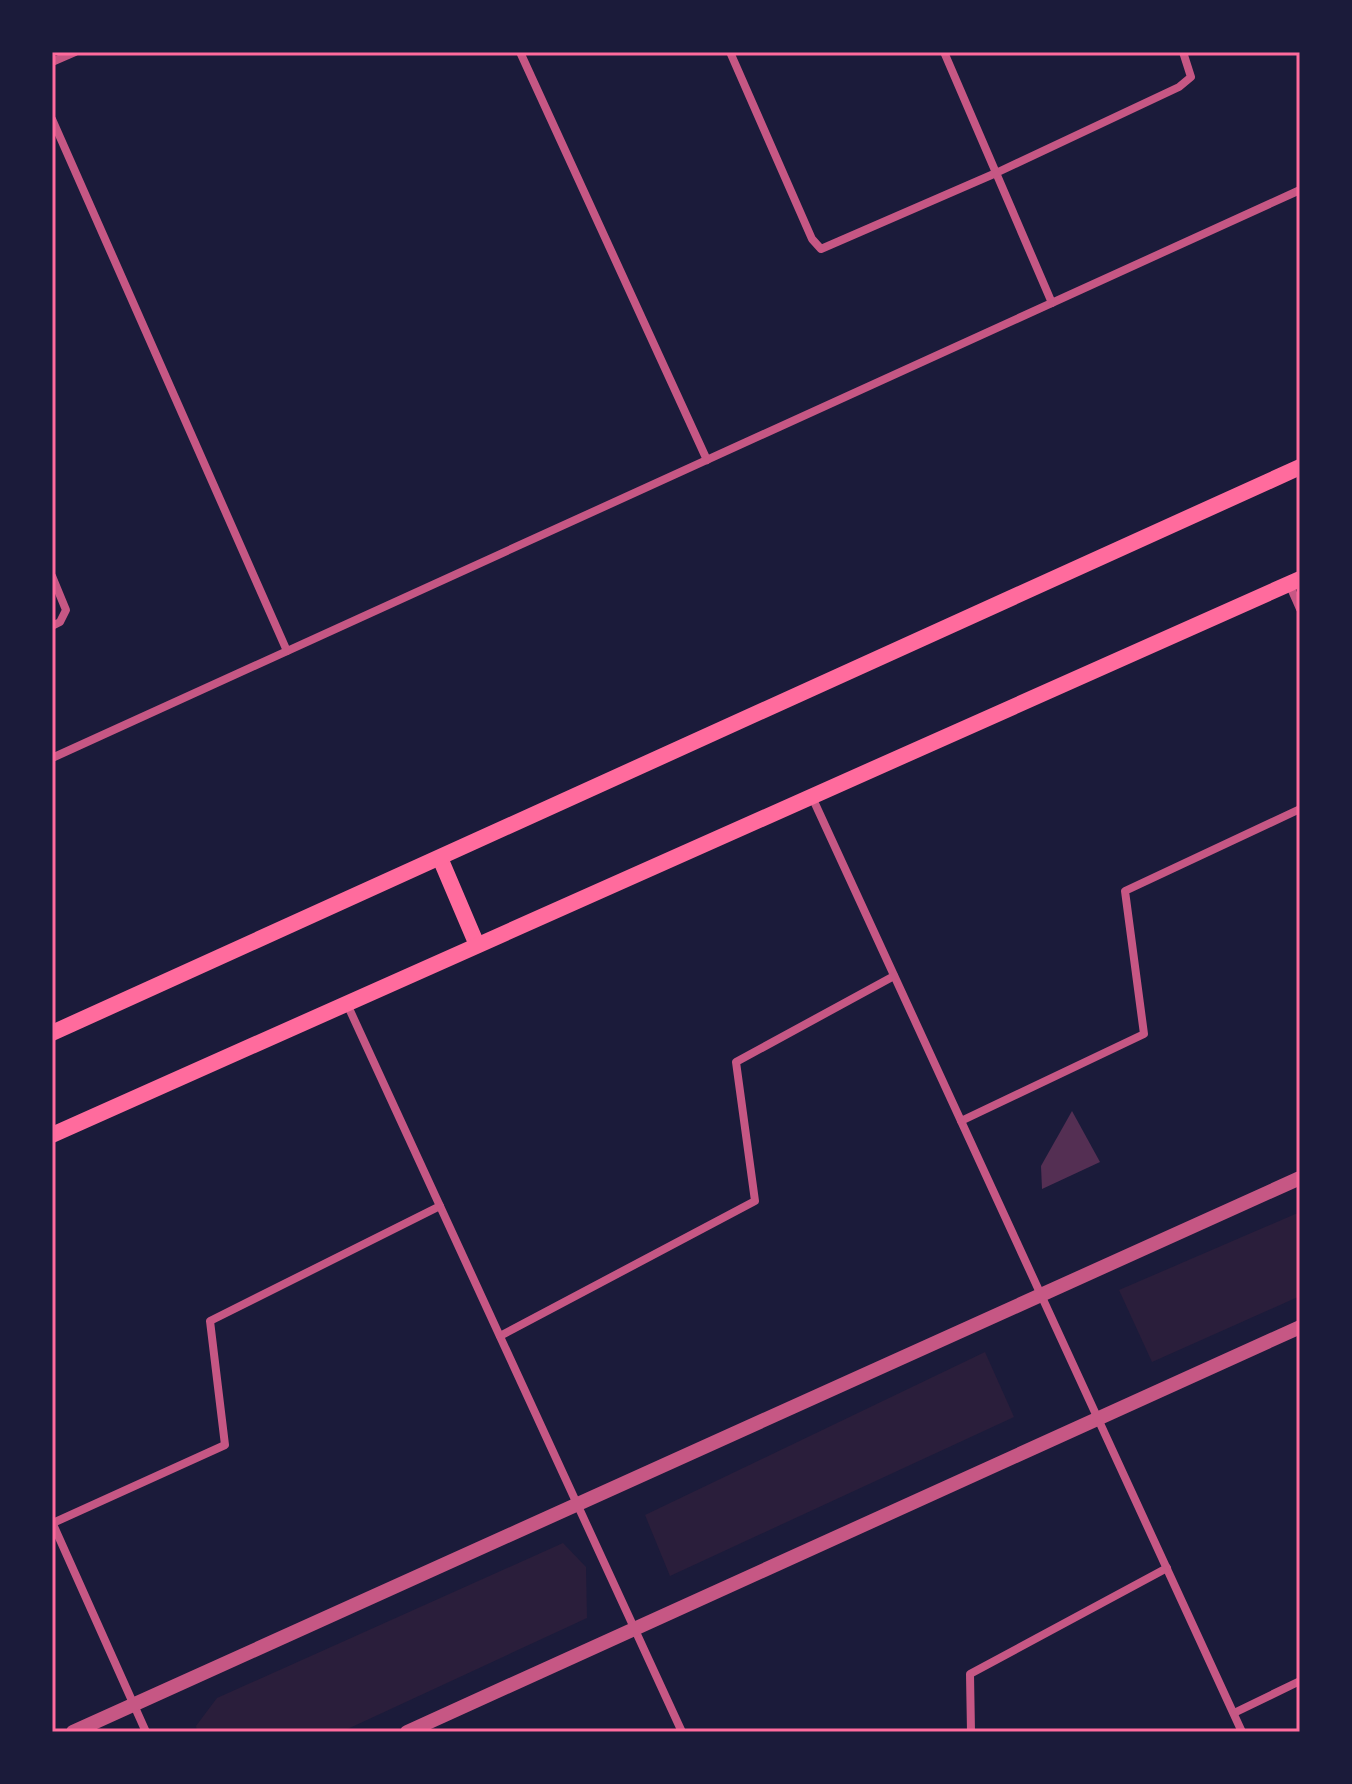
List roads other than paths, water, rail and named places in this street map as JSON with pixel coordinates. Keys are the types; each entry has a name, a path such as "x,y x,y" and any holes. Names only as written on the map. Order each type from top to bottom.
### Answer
{"main road":[{"path":"52,1033 1300,467"},
{"path":"52,1135 1294,582"},
{"path":"440,858 477,945"}],"street":[{"path":"52,62 75,52"},
{"path":"520,52 707,460"},
{"path":"730,52 812,239 821,249 996,173 1179,87 1191,77 1183,52"},
{"path":"944,52 1052,303"},
{"path":"52,119 287,651"},
{"path":"52,758 1300,190"},
{"path":"52,576 66,610 60,622 52,626"},
{"path":"1294,582 1300,609"},
{"path":"812,797 1242,1732"},
{"path":"961,1121 1144,1034 1125,891 1300,809"},
{"path":"500,1336 755,1201 736,1062 894,976"},
{"path":"347,1004 682,1732"},
{"path":"73,1732 1300,1178"},
{"path":"146,1732 52,1523 225,1445 210,1321 440,1206"},
{"path":"407,1732 1300,1327"},
{"path":"971,1732 970,1674 1167,1568"},
{"path":"1234,1713 1300,1681"}]}
